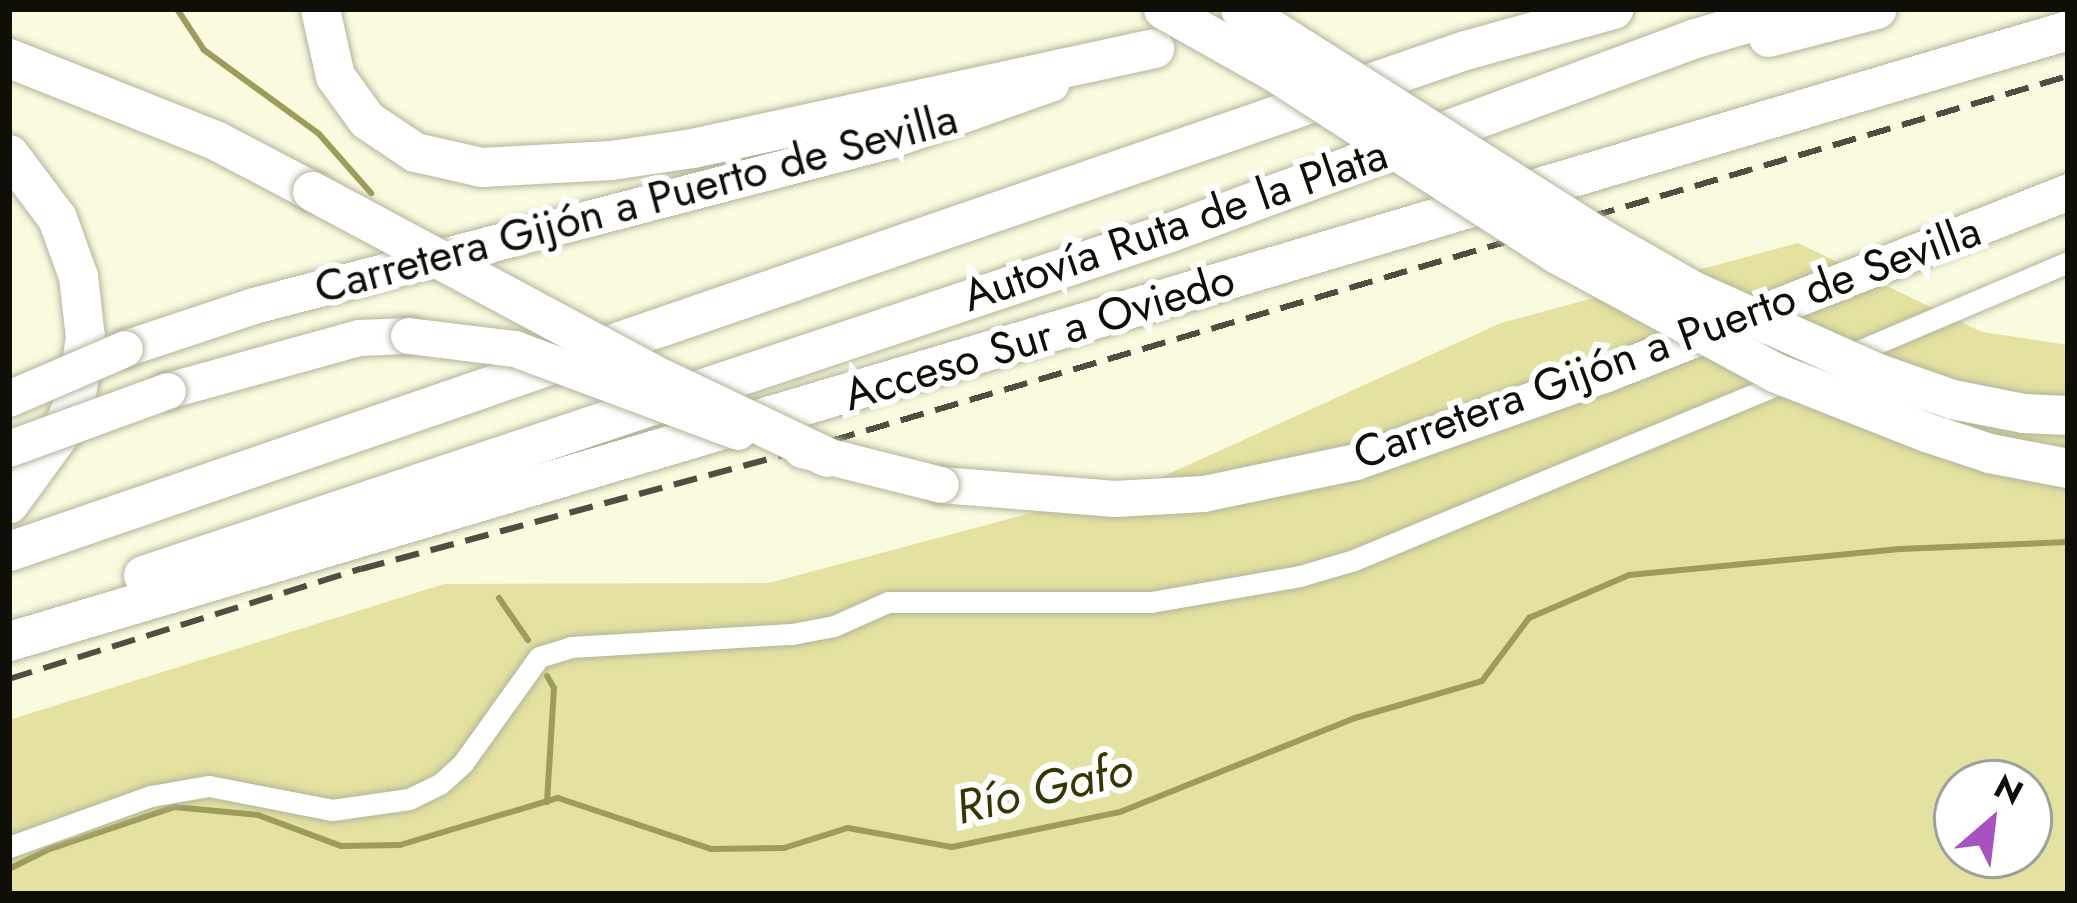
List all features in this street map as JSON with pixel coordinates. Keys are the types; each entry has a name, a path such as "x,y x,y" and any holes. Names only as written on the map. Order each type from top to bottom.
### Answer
{"highway":[{"path":"320,9 335,76 368,119 415,152 481,166 592,161 692,148 1154,48"},
{"path":"1163,9 1273,71 1557,254 1774,372 1926,433 1989,453 2068,468"},
{"path":"1240,9 1601,238 1692,290 1875,372 1952,399 2068,415"},
{"name":"Carretera Gijón a Puerto de Sevilla","path":"9,399 125,349 254,306 889,141 1264,9"},
{"path":"1466,50 1579,9"},
{"name":"Autovía Ruta de la Plata","path":"9,550 1466,50 1613,9"},
{"name":"Autovía Ruta de la Plata","path":"9,624 1170,232 1695,38 1795,9"},
{"path":"1570,86 1876,9"},
{"name":"Acceso Sur a Oviedo","path":"9,641 2068,30"},
{"path":"9,58 215,140 651,373 827,457"},
{"path":"9,154 57,218 78,276 85,337 76,395 60,433 9,503"},
{"name":"Carretera Gijón a Puerto de Sevilla","path":"9,449 168,391 359,338 409,336 514,349 737,431 941,484 1115,499 1204,494 1356,462 1607,374 2068,192"}],"street":[{"path":"9,847 151,796 209,786 332,810 409,799 440,784 463,763 538,657 572,647 792,634 834,626 888,602 1151,602 1300,576 1376,551 2068,262"}],"shaded area":[{"path":"1798,243 1982,332 2068,345 2068,894 9,894 9,720 444,584 769,583 1155,480 1501,323"}],"waterway":[{"path":"177,9 204,50 319,134 371,193"},
{"name":"Río Gafo","path":"9,869 47,850 174,807 258,815 341,846 400,845 558,798 711,849 784,848 848,828 952,847 1120,812 1355,718 1482,681 1529,618 1629,575 1900,549 2068,542"},
{"path":"499,598 528,640"},
{"path":"547,676 554,688 547,802"}],"railway":[{"path":"9,679 361,569 797,451 2068,76"}]}
